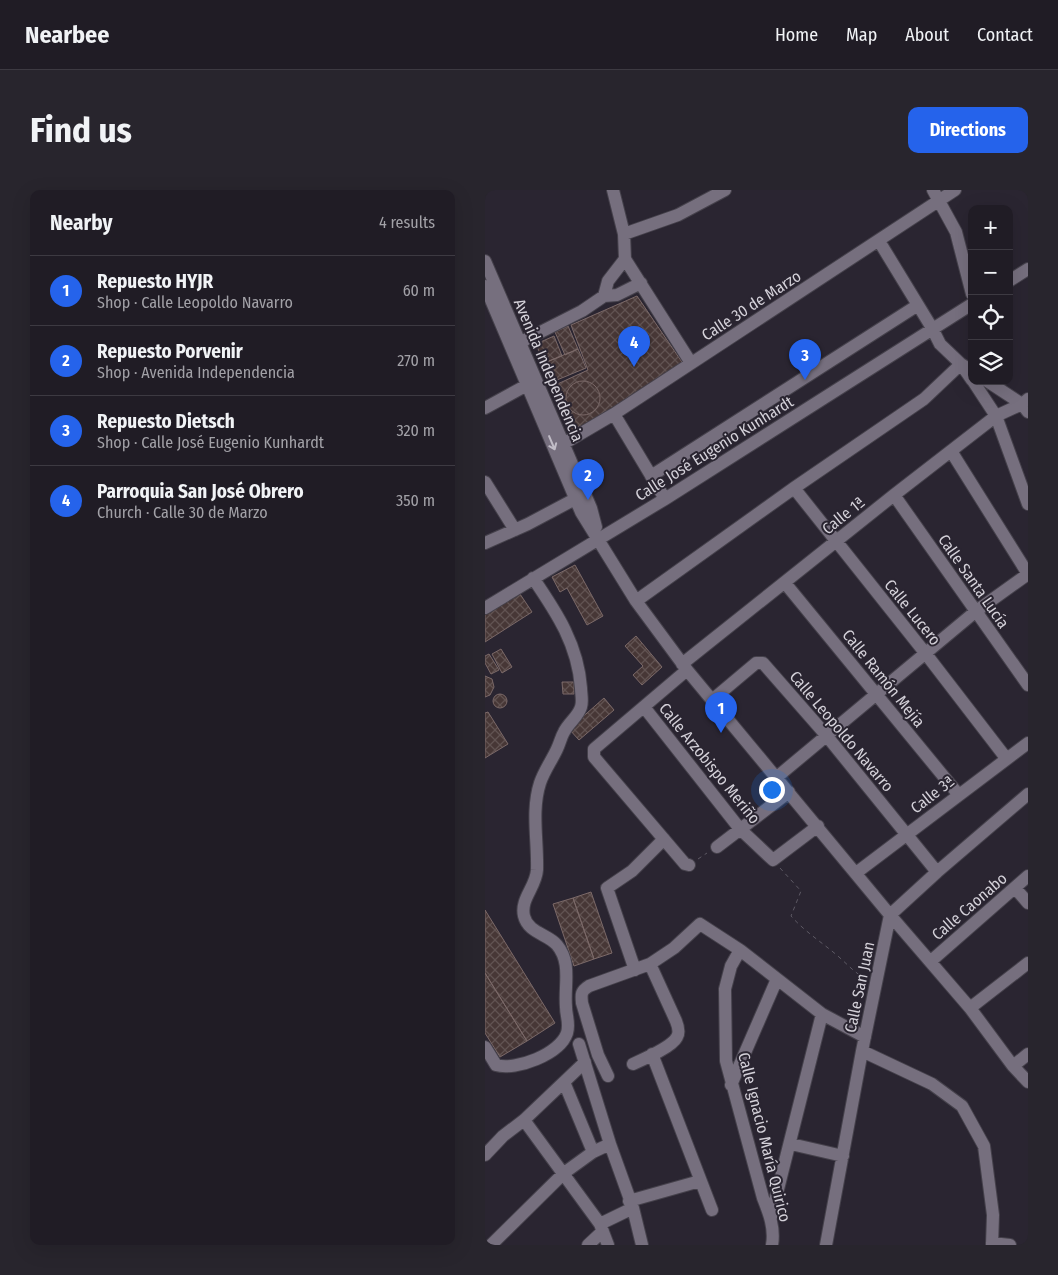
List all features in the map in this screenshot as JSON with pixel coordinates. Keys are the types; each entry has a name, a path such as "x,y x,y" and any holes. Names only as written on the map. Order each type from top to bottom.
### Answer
{"street":[{"path":"613,190 624,234 625,259 691,363"},
{"path":"624,234 678,215 725,190"},
{"name":"Calle 30 de Marzo","path":"563,444 614,414 879,241 937,195 955,190"},
{"path":"937,195 956,232 968,278"},
{"path":"636,601 793,488 925,399 966,368 940,344 879,241"},
{"path":"605,296 608,281 625,259"},
{"name":"Avenida Independencia","path":"485,262 489,293 575,499 599,540"},
{"path":"1013,278 1028,269"},
{"path":"519,343 582,311 605,296 617,295 641,283"},
{"name":"Avenida Independencia","path":"489,293 519,343 591,508 599,540"},
{"path":"651,476 918,305"},
{"name":"Calle José Eugenio Kunhardt","path":"485,608 665,499 968,306"},
{"path":"485,408 527,385"},
{"path":"975,385 996,416 1028,504"},
{"path":"994,385 1026,405"},
{"name":"Calle 1ª","path":"664,839 594,756 594,749 644,707 685,667 836,541 996,416 1026,405"},
{"path":"614,414 665,499"},
{"path":"777,777 975,612 1028,574 951,451"},
{"path":"485,482 515,530"},
{"name":"Calle Lucero","path":"793,488 926,654 1006,758"},
{"name":"Calle Santa Lucía","path":"894,495 1028,685"},
{"path":"485,543 575,499"},
{"path":"599,540 636,601 685,667 890,915 971,1008 1013,1066 1028,1082"},
{"path":"485,1047 496,1065 505,1068 527,1063 546,1054 561,1043 566,1036 569,1026 565,1006 567,976 564,954 556,942 537,933 524,918 523,902 533,886 537,872 536,806 540,783 564,732 578,714 582,705 579,672 567,631 533,578"},
{"name":"Calle Ramón Mejía","path":"785,583 958,794"},
{"name":"Calle Leopoldo Navarro","path":"712,700 756,663 763,663 826,735 937,872"},
{"name":"Calle Arzobispo Meriño","path":"644,707 740,829 773,860"},
{"name":"Calle 3ª","path":"856,873 958,794 1028,743"},
{"path":"717,846 789,792"},
{"path":"890,915 1028,794"},
{"path":"773,860 818,826"},
{"path":"635,970 607,888 632,871 664,839 685,864 689,864"},
{"name":"Calle Caonabo","path":"931,960 1028,876"},
{"path":"1015,888 1028,902"},
{"name":"Calle San Juan","path":"826,1245 862,1051 890,915"},
{"path":"608,1076 598,1055 582,1003 581,994 583,990 589,986 650,964 674,948 700,924 740,950 822,1014 865,1037"},
{"name":"Calle Ignacio María Quirico","path":"740,950 731,966 725,989 726,1061 763,1198 771,1217 772,1245"},
{"path":"971,1008 1028,963"},
{"path":"633,1064 672,1043 678,1037 679,1030 650,964"},
{"path":"731,1084 777,979"},
{"path":"771,1217 791,1144 822,1014"},
{"path":"579,1044 642,1245"},
{"path":"862,1051 932,1084 962,1106 984,1146 993,1215 992,1244 1010,1245"},
{"path":"653,1054 712,1210"},
{"path":"1013,1066 1028,1054"},
{"path":"485,1155 503,1136 524,1120 585,1062"},
{"path":"564,1082 593,1152"},
{"path":"524,1120 564,1173 601,1228 608,1245"},
{"path":"491,1245 564,1173 593,1152 610,1144"},
{"path":"791,1144 843,1156"},
{"path":"588,1245 601,1228 631,1205 700,1181"}],"path":[{"path":"689,864 717,846"},
{"path":"773,860 801,891 791,916 800,926 838,956 857,974 875,984"}],"building":[{"path":"637,296 684,365 573,438 551,387 588,370 571,325"},
{"path":"568,326 578,349 565,355 555,332"},
{"path":"554,336 562,356 544,363 536,344"},
{"path":"578,349 586,368 552,382 544,363"},
{"path":"583,381 590,382 595,386 599,391 599,405 595,410 590,414 583,415 576,414 571,410 567,405 566,398 567,391 571,386 576,382"},
{"path":"575,565 603,616 587,625 567,588 560,592 552,577"},
{"path":"518,591 532,612 485,642 485,612"},
{"path":"636,636 662,667 642,685 633,675 643,666 625,646"},
{"path":"501,649 512,667 502,673 492,654"},
{"path":"489,654 499,670 491,674 485,663 485,656"},
{"path":"485,676 492,679 494,687 490,695 485,697"},
{"path":"562,682 574,682 574,694 563,694"},
{"path":"497,694 503,694 507,701 503,708 497,708 493,704 493,698"},
{"path":"604,698 614,710 579,740 569,729"},
{"path":"488,712 508,744 485,758 485,713"},
{"path":"591,892 612,953 594,959 573,898"},
{"path":"573,898 594,959 574,966 553,904"},
{"path":"485,910 555,1023 527,1041 485,973"},
{"path":"485,973 527,1041 500,1057 485,1033"}],"place":[{"name":"Parroquia San José Obrero","path":"634,367"},
{"name":"Repuesto Dietsch","path":"805,380"},
{"name":"Repuesto Porvenir","path":"588,500"},
{"name":"Repuesto HYJR","path":"721,733"}]}
